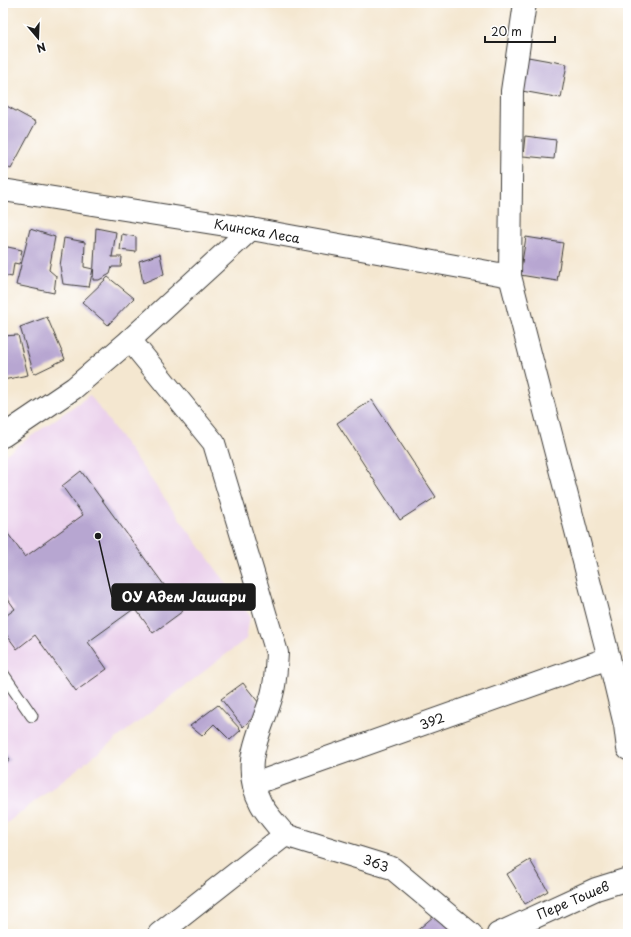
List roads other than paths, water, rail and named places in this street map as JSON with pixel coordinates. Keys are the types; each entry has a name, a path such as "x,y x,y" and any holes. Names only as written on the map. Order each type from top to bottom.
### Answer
{"street":[{"path":"525,3 512,91 510,276 609,658 625,725 628,749"},
{"name":"Клинска Леса","path":"3,190 251,229 510,276"},
{"path":"3,436 74,388 130,340 251,229"},
{"path":"130,340 214,443 271,628 277,653 276,672 272,695 258,731 251,759 254,784 264,808 285,835 159,934"},
{"name":"392","path":"254,784 609,658"},
{"name":"363","path":"285,835 392,868 471,934"},
{"name":"Пере Тошев","path":"498,934 596,889 628,879"}],"lane":[{"path":"3,674 32,716"}],"place":[{"name":"ОУ Адем Јашари","path":"98,536"}]}
